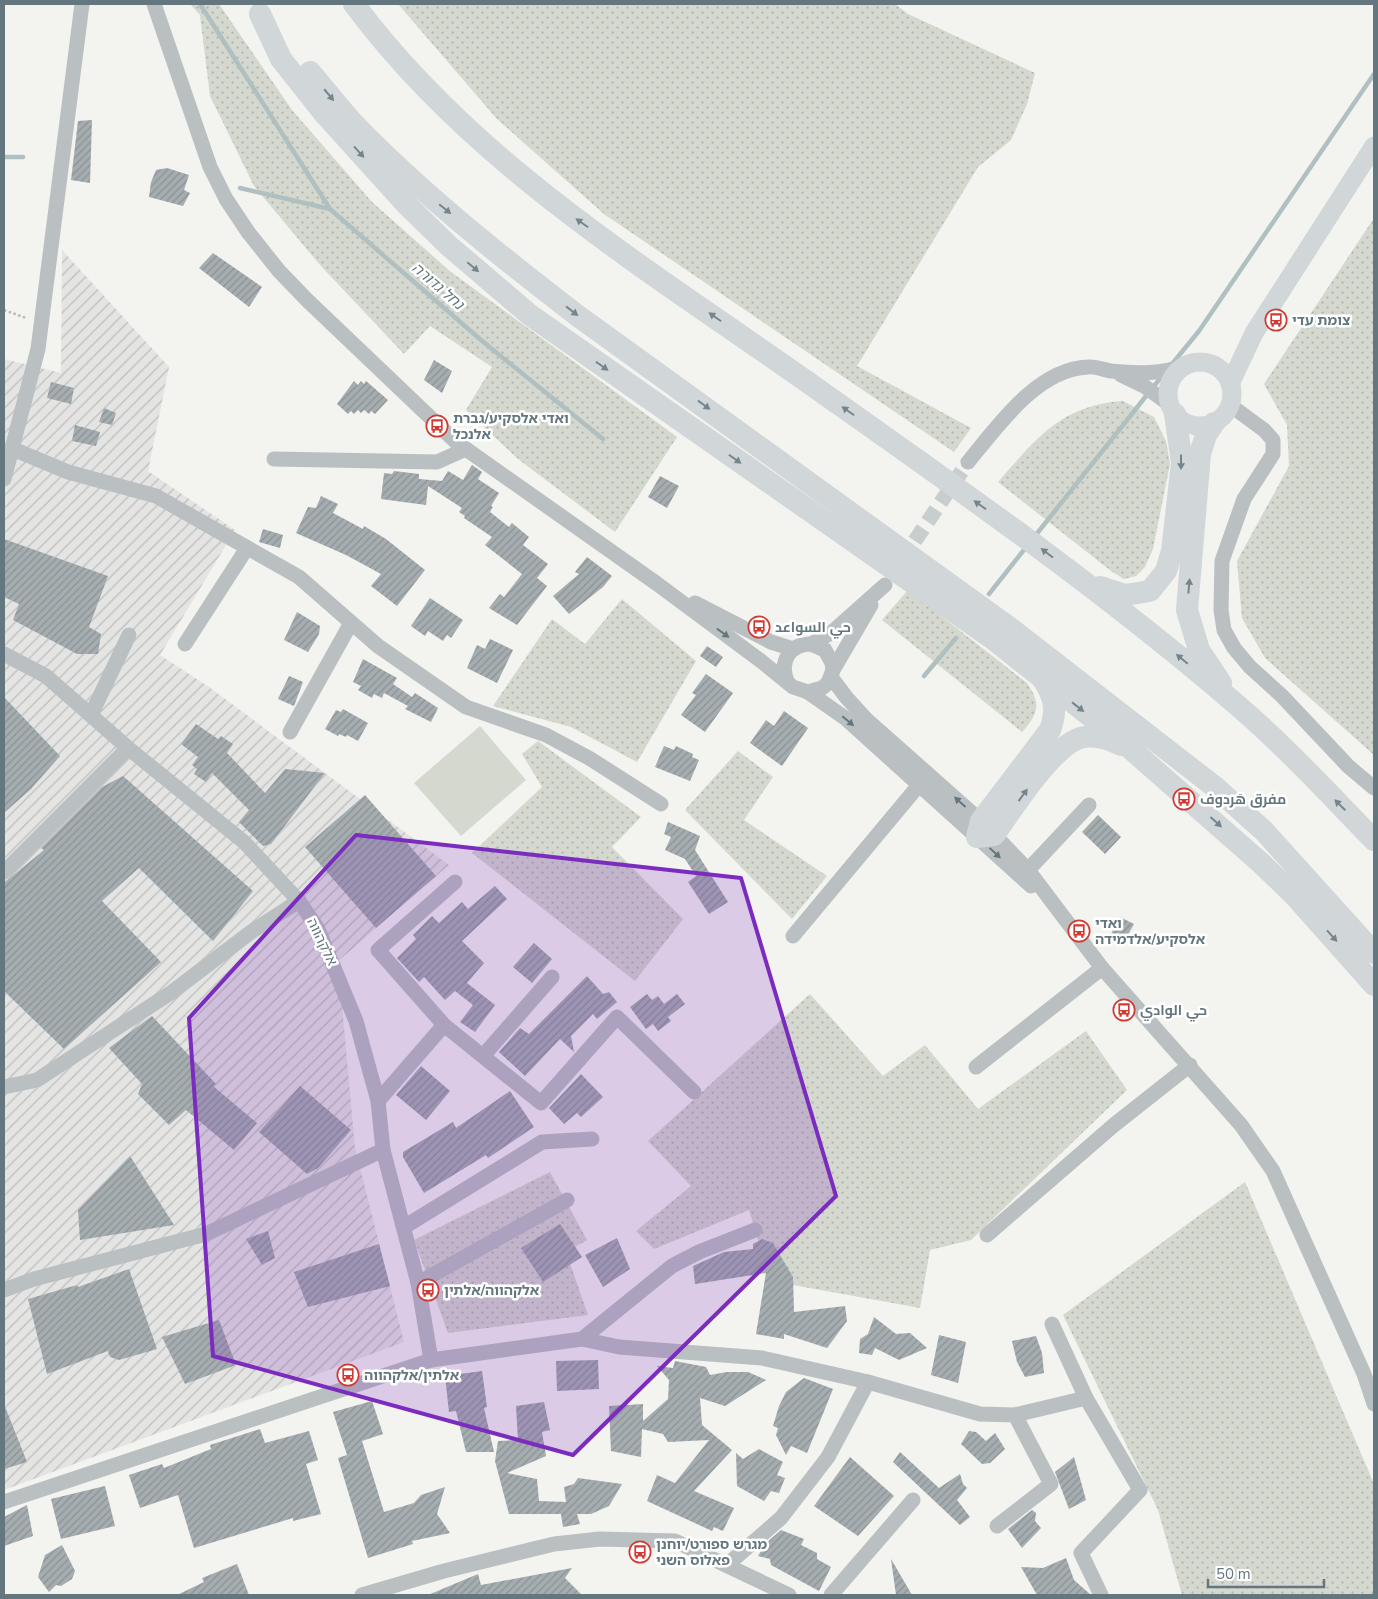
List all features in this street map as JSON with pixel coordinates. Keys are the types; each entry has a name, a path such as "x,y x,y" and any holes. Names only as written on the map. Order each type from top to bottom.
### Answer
{"highway":[{"path":"354,4 414,76 467,130 568,213 1020,533 1120,608 1240,707 1374,840"},
{"path":"257,9 281,59 323,112 408,206 449,246 530,314 993,639 1142,757 1262,864 1300,902 1374,985"},
{"path":"257,9 354,124 436,202 578,316 1002,622 1216,787 1264,831 1374,953"},
{"path":"1080,578 1125,595 1135,595 1150,592 1166,571 1172,551 1182,463 1172,409"},
{"path":"1214,423 1202,444 1200,454 1187,610 1199,650 1240,707"},
{"path":"984,831 1050,730 1055,717 1055,706 1050,691 1040,676"},
{"path":"984,831 1054,755 1083,737 1113,741 1142,757"}],"main road":[{"path":"1230,384 1254,333 1374,146"},
{"path":"1196,363 1220,369 1230,384 1232,394 1230,405 1220,418 1214,423 1203,426 1193,425 1172,409 1169,385 1173,377 1196,363 1226,357 1254,333"}],"street":[{"path":"4,479 38,350 82,4"},
{"path":"154,4 210,167 226,199 248,232 279,271 307,300 466,449 656,583 800,691 808,692 822,688 882,589 831,633 811,644 793,649 771,642 656,583"},
{"path":"1110,371 1165,372 1196,363"},
{"path":"968,462 1015,406 1034,389 1069,372 1089,366 1110,371 1144,386 1172,409"},
{"path":"1230,405 1264,430 1273,440 1273,454 1244,499 1234,522 1222,561 1224,630 1234,648 1250,667 1282,696 1348,766 1374,788"},
{"path":"13,449 68,472 156,496 299,577 378,646 466,707 546,735 589,758 661,804"},
{"path":"274,460 437,462 466,449"},
{"path":"185,644 247,548"},
{"path":"290,732 352,623"},
{"path":"91,715 129,635"},
{"path":"811,644 825,650 832,663 832,674 846,697 866,719 1028,870 1102,968 1241,1125 1273,1172 1369,1372 1374,1404"},
{"path":"787,681 784,667 785,660 793,649"},
{"name":"אלקהווה","path":"4,654 46,676 128,748 244,842 299,901 318,928 356,1021 378,1102 383,1150 418,1284 431,1360"},
{"path":"808,692 845,718 919,784 984,831 1063,916"},
{"path":"4,872 128,748"},
{"path":"793,936 919,784"},
{"path":"1028,870 1089,805"},
{"path":"455,882 378,950 444,1025 541,1103 618,1016 694,1092"},
{"path":"4,1087 37,1080 172,992 251,932 299,901"},
{"path":"976,1068 1102,968"},
{"path":"483,1056 552,977"},
{"path":"378,1102 444,1025"},
{"path":"987,1235 1114,1125 1190,1066"},
{"path":"404,1227 542,1142 592,1139"},
{"path":"4,1290 34,1279 206,1234 383,1150"},
{"path":"418,1284 567,1200"},
{"path":"582,1339 672,1266 699,1252 755,1230"},
{"path":"1052,1324 1086,1398 1140,1490 1081,1553 1101,1595"},
{"path":"4,1502 431,1360 582,1339 619,1347 762,1358 868,1382 980,1414 1015,1415 1086,1398"},
{"path":"727,1564 781,1518 828,1457 868,1382"},
{"path":"998,1526 1051,1484 1015,1415"},
{"path":"831,1595 913,1500"},
{"path":"362,1595 444,1571 554,1544 600,1538 674,1541 727,1564 788,1595"}],"path":[{"path":"4,310 42,323"}],"highlighted area":[{"path":"356,835 741,878 836,1196 573,1455 213,1356 189,1018"}],"shaded area":[{"path":"190,4 219,4 292,110 372,202 451,272 677,437 615,532 518,459 466,410 492,367 430,326 404,354 320,265 254,186 210,96 200,15"},
{"path":"398,4 895,4 908,14 1035,73 1027,104 1011,140 978,167 857,366 971,428 954,452 604,214 497,119"},
{"path":"1374,218 1374,755 1265,658 1242,618 1237,561 1289,466 1287,425 1264,384"},
{"path":"62,250 169,367 148,471 235,530 160,655 209,687 449,865 338,961 355,1148 404,1342 4,1490 4,359 61,373"},
{"path":"1123,401 1154,417 1166,441 1170,464 1153,549 1145,567 1136,576 1124,579 1111,571 998,482 1038,439 1066,417 1083,409"},
{"path":"908,590 1027,683 1035,697 1036,708 1035,714 1022,732 882,620"},
{"path":"622,599 696,661 637,762 571,727 493,706 552,619 585,644"},
{"path":"480,726 526,780 461,836 414,783"},
{"path":"538,741 641,817 612,847 683,919 635,981 472,853 542,787 522,754"},
{"path":"738,751 773,777 744,820 827,876 792,919 685,810"},
{"path":"810,994 883,1076 925,1045 978,1109 1086,1031 1127,1090 971,1240 930,1250 920,1308 771,1281 749,1210 654,1249 636,1231 691,1186 648,1141"},
{"path":"550,1172 587,1240 566,1252 588,1315 448,1333 414,1240"},
{"path":"1245,1182 1374,1484 1374,1595 1182,1595 1158,1510 1063,1315"}],"building":[{"path":"92,120 90,183 71,180 78,121"},
{"path":"167,168 189,175 184,190 190,193 183,206 149,197 151,182 156,170"},
{"path":"213,253 262,287 249,307 199,268"},
{"path":"434,360 452,371 442,393 424,380"},
{"path":"354,381 358,385 361,381 364,384 366,381 388,400 375,414 371,411 369,414 364,410 361,413 358,410 354,414 351,411 348,414 337,404"},
{"path":"51,382 74,388 71,404 47,398"},
{"path":"104,408 116,413 112,425 99,422"},
{"path":"75,425 100,432 96,446 72,441"},
{"path":"472,465 482,472 478,479 499,493 491,506 493,507 490,512 509,527 512,523 529,537 523,545 548,564 537,578 547,586 517,625 489,608 500,594 504,597 522,574 485,545 492,537 464,518 465,516 459,512 462,508 428,486 426,505 381,499 384,473 392,474 394,471 419,474 419,479 442,481 448,471 463,480"},
{"path":"660,476 679,486 667,508 648,497"},
{"path":"321,496 338,504 333,513 363,529 364,526 386,539 425,570 397,606 371,586 381,574 346,555 296,533 308,507 316,508"},
{"path":"263,529 283,535 280,548 259,542"},
{"path":"4,539 108,576 89,627 101,634 98,654 77,654 13,620 19,604 4,597"},
{"path":"587,557 612,576 603,587 569,614 553,596 579,574 575,572"},
{"path":"430,598 463,620 451,638 447,635 443,641 428,631 425,636 411,626"},
{"path":"297,612 320,626 319,634 308,652 284,640"},
{"path":"490,639 513,650 497,683 467,668 477,645 485,649"},
{"path":"707,646 723,657 716,667 700,656"},
{"path":"363,659 397,678 393,684 412,697 415,693 438,708 431,722 405,709 408,706 384,693 382,698 374,694 372,698 358,690 361,686 353,682"},
{"path":"706,674 733,693 705,732 681,715 696,695 692,693"},
{"path":"289,676 303,682 294,706 278,699"},
{"path":"4,697 60,756 31,789 4,813"},
{"path":"343,709 368,723 358,741 347,735 346,737 339,734 338,736 325,729 336,710 341,712"},
{"path":"784,711 808,728 782,766 750,743 766,720 774,726"},
{"path":"196,724 218,739 221,736 233,744 227,753 265,793 285,769 325,773 271,844 263,846 239,822 249,810 212,773 206,782 194,774 197,769 192,765 198,757 181,744"},
{"path":"664,746 674,750 676,746 693,754 692,757 699,760 690,781 655,767"},
{"path":"123,776 253,891 213,941 139,868 102,901 161,962 64,1049 4,991 4,883 44,850 41,848 102,787"},
{"path":"365,795 436,876 376,928 305,847"},
{"path":"1098,815 1121,837 1105,854 1082,832"},
{"path":"668,822 700,836 695,850 728,902 709,914 688,882 696,876 685,859 665,850 671,837 664,834"},
{"path":"495,886 507,899 462,941 484,963 467,983 495,1005 475,1032 460,1022 473,1005 455,991 445,1000 424,977 419,982 397,958 416,939 413,935 432,916 439,923 462,902 468,909"},
{"path":"1120,917 1134,924 1125,940 1111,934"},
{"path":"534,943 552,959 532,983 513,967"},
{"path":"587,976 603,994 609,992 617,1002 597,1019 593,1014 571,1036 574,1052 560,1039 525,1076 499,1052 520,1028 529,1034"},
{"path":"647,994 652,1000 658,996 664,1004 677,994 685,1004 668,1017 671,1021 658,1031 653,1024 646,1029 630,1007"},
{"path":"152,1016 216,1084 213,1086 257,1123 234,1150 186,1110 169,1125 138,1094 142,1084 109,1048"},
{"path":"421,1066 450,1091 426,1120 396,1095"},
{"path":"581,1074 603,1097 581,1117 577,1113 564,1124 549,1108"},
{"path":"300,1086 351,1130 318,1168 307,1174 259,1132"},
{"path":"510,1091 534,1127 488,1158 486,1155 424,1193 403,1157 403,1152 453,1122 456,1128"},
{"path":"130,1156 174,1225 80,1240 78,1210"},
{"path":"560,1224 582,1257 543,1282 521,1248"},
{"path":"268,1231 275,1258 262,1265 246,1239"},
{"path":"617,1238 630,1269 603,1287 585,1255"},
{"path":"762,1239 773,1243 793,1277 794,1312 845,1306 847,1321 827,1348 784,1334 784,1339 756,1334 766,1273 695,1284 693,1266 724,1252 753,1249 753,1244"},
{"path":"379,1244 390,1286 308,1307 294,1272"},
{"path":"129,1269 157,1349 119,1360 110,1357 108,1351 47,1374 28,1299 77,1285 78,1287"},
{"path":"874,1317 896,1334 910,1333 927,1348 899,1360 875,1348 872,1355 859,1353 860,1339 868,1334"},
{"path":"219,1320 236,1365 185,1384 162,1337"},
{"path":"939,1335 966,1342 958,1383 931,1375"},
{"path":"1036,1336 1042,1353 1044,1373 1025,1377 1017,1362 1012,1341"},
{"path":"598,1360 599,1389 557,1391 556,1361"},
{"path":"675,1361 706,1367 710,1375 727,1372 748,1372 766,1380 725,1406 700,1398 702,1425 732,1450 694,1491 734,1508 723,1531 714,1527 712,1531 647,1501 657,1475 675,1483 709,1440 668,1442 663,1434 642,1429 641,1457 611,1451 609,1406 643,1404 643,1421 668,1399 669,1380 657,1366 673,1368"},
{"path":"482,1371 487,1407 484,1408 494,1452 466,1452 456,1411 449,1412 445,1376"},
{"path":"804,1378 833,1389 807,1453 791,1446 786,1455 776,1435 778,1428 773,1426 779,1406 786,1392"},
{"path":"372,1401 383,1434 362,1441 384,1512 414,1503 421,1495 445,1487 437,1514 450,1533 412,1541 413,1544 368,1558 338,1458 347,1455 333,1412"},
{"path":"544,1402 550,1430 542,1432 546,1456 507,1473 537,1479 539,1501 566,1502 564,1487 574,1484 578,1478 622,1484 609,1506 591,1514 577,1514 580,1524 563,1527 561,1514 509,1514 495,1461 498,1441 518,1440 516,1406"},
{"path":"4,1404 27,1462 4,1469"},
{"path":"260,1429 265,1443 309,1431 318,1460 306,1464 321,1514 293,1521 293,1518 194,1548 178,1495 140,1508 129,1475 162,1464 164,1468 211,1449 210,1445"},
{"path":"969,1431 976,1432 986,1441 995,1433 1005,1449 990,1463 982,1464 961,1444"},
{"path":"759,1449 783,1462 777,1475 785,1478 779,1493 771,1491 764,1501 737,1486 736,1453 743,1459"},
{"path":"900,1452 939,1488 960,1474 963,1484 967,1488 957,1500 970,1517 960,1525 893,1462"},
{"path":"850,1457 894,1496 858,1536 814,1506"},
{"path":"1074,1457 1086,1500 1069,1509 1055,1472"},
{"path":"105,1486 115,1526 61,1539 51,1499"},
{"path":"27,1505 33,1536 4,1546 4,1517"},
{"path":"1032,1510 1036,1513 1035,1521 1041,1528 1022,1548 1008,1529"},
{"path":"781,1530 804,1539 801,1545 817,1553 817,1559 831,1567 819,1591 771,1565 770,1559 758,1556 765,1544"},
{"path":"62,1545 75,1571 72,1579 61,1586 56,1585 49,1592 38,1577 45,1555"},
{"path":"1066,1558 1074,1580 1091,1595 1037,1595 1021,1567 1043,1568"},
{"path":"891,1559 912,1595 896,1595"},
{"path":"237,1564 249,1595 177,1595 204,1582 202,1578"},
{"path":"572,1568 565,1578 582,1595 428,1595 478,1574 481,1585"}],"waterway":[{"path":"200,4 330,209"},
{"path":"1172,364 1199,331 1374,74"},
{"name":"נחל גדורה","path":"4,157 23,157"},
{"name":"נחל גדורה","path":"240,188 330,209 481,340 603,439"},
{"path":"1035,536 1162,376"},
{"path":"989,594 1027,546"},
{"path":"924,676 956,638"}],"tunnel":[{"path":"902,560 968,462"}],"place":[{"name":"צומת עדי","path":"1276,320"},
{"name":"ואדי אלסקיע/גברת אלנכל","path":"437,426"},
{"name":"حي السواعد","path":"759,627"},
{"name":"مفرق هَردوف","path":"1184,799"},
{"name":"ואדי אלסקיע/אלדמידה","path":"1079,931"},
{"name":"حي الوادي","path":"1124,1010"},
{"name":"אלקהווה/אלתין","path":"428,1290"},
{"name":"אלתין/אלקהווה","path":"348,1375"},
{"name":"מגרש ספורט/יוחנן פאלוס השני","path":"640,1552"}]}
